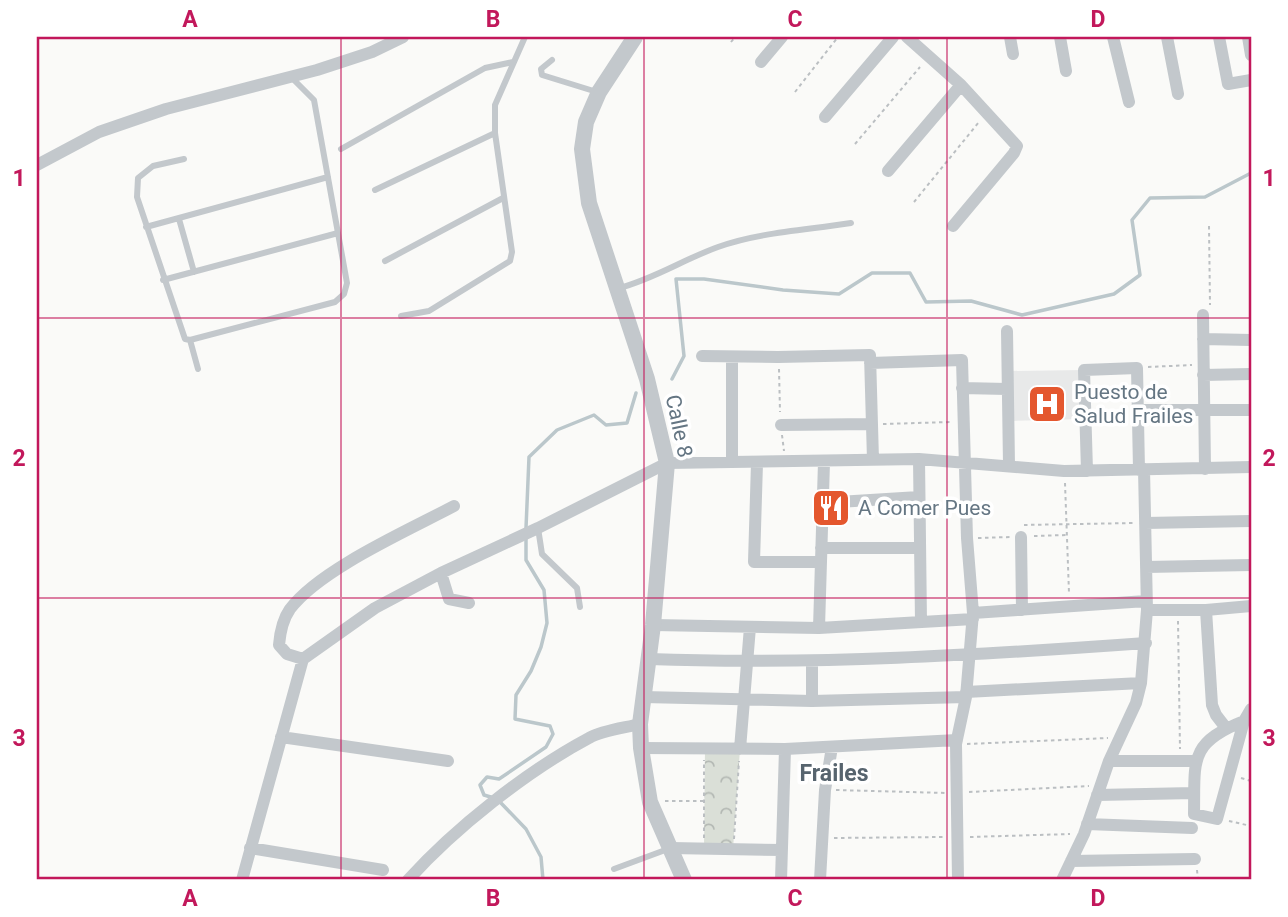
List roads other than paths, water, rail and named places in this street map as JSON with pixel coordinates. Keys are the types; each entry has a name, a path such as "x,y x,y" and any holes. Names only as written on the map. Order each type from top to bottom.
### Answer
{"street":[{"path":"37,166 99,132 166,109 372,52 403,37"},
{"name":"Calle 8","path":"635,37 599,92 586,122 582,149 589,203 650,391 667,463 653,625 640,724 650,802 684,880"},
{"path":"761,62 782,37"},
{"path":"825,117 893,37"},
{"path":"906,37 930,55 961,85 1017,146 953,226"},
{"path":"1010,37 1013,54"},
{"path":"1060,37 1066,71"},
{"path":"1113,37 1129,102"},
{"path":"1167,37 1178,94"},
{"path":"1219,37 1228,84 1251,80"},
{"path":"1248,37 1251,55"},
{"path":"888,171 961,85"},
{"path":"1203,315 1205,469"},
{"path":"1007,331 1009,465"},
{"path":"1203,339 1251,340"},
{"path":"702,356 870,355 873,460"},
{"path":"732,357 732,462"},
{"path":"870,363 962,360 962,422 973,616 966,694 956,742 958,880"},
{"path":"1062,880 1087,824 1109,761 1136,703 1146,643 1145,523 1137,368 1084,370 1087,471"},
{"path":"1203,370 1251,374"},
{"path":"962,388 1007,389"},
{"path":"1138,410 1251,410"},
{"path":"781,425 872,425"},
{"path":"242,880 303,659 375,608 667,463 919,459 1064,471 1251,467"},
{"path":"919,459 920,622"},
{"path":"819,628 824,462"},
{"path":"757,463 754,562 821,562"},
{"path":"822,503 919,497"},
{"path":"303,659 287,654 279,645 281,631 289,610 315,583 454,506"},
{"path":"1145,523 1251,521"},
{"path":"1021,537 1022,610"},
{"path":"821,548 919,548"},
{"path":"1146,567 1251,565"},
{"path":"441,573 442,598 469,603"},
{"path":"653,625 819,628 920,622 1070,606 1147,606 1178,610 1251,606"},
{"path":"1206,610 1212,705 1226,728"},
{"path":"740,749 750,627"},
{"path":"649,659 746,663 970,656 1146,643"},
{"path":"812,661 812,701"},
{"path":"643,697 812,701 1140,683"},
{"path":"1244,721 1226,728 1202,747 1195,761 1194,814 1217,819 1244,721 1251,709"},
{"path":"408,880 482,810 519,782 591,737 640,724"},
{"path":"281,737 448,761"},
{"path":"641,748 785,749 956,742"},
{"path":"820,880 825,790 831,747"},
{"path":"781,880 785,749"},
{"path":"1109,761 1195,761"},
{"path":"1097,795 1194,793"},
{"path":"1087,824 1192,828"},
{"path":"250,848 383,870"},
{"path":"671,848 782,850"},
{"path":"1071,861 1195,859"}],"lane":[{"path":"401,316 429,311 510,261 512,252 495,133 495,105 525,37"},
{"path":"552,60 541,69 542,75 599,92"},
{"path":"341,149 485,68 513,62"},
{"path":"184,159 153,166 138,178 137,197 185,339 190,340 335,302 344,293 347,283 314,100 291,76"},
{"path":"375,190 495,133"},
{"path":"146,227 328,177"},
{"path":"385,261 503,198"},
{"path":"179,219 194,272"},
{"path":"618,289 638,284 718,247 750,239 851,223"},
{"path":"163,280 338,233"},
{"path":"190,340 198,369"},
{"path":"535,529 542,554 577,588 580,607"},
{"path":"614,869 671,848"}],"waterway":[{"path":"672,379 684,356 676,279 704,279 783,290 839,294 872,273 910,273 926,302 971,301 1022,315 1114,294 1140,275 1132,220 1150,198 1205,197 1251,173"},
{"path":"526,528 529,457 557,430 594,415 606,425 627,423 636,393"},
{"path":"494,798 484,795 480,785 487,777 499,779 546,747 553,734 550,726 515,719 516,695 531,671 547,623 544,590 526,560 526,536"},
{"path":"500,802 526,829 541,857 543,880"}],"place":[{"name":"Puesto de Salud Frailes","path":"1047,404"},
{"name":"A Comer Pues","path":"831,508"}],"district":[{"name":"Frailes","path":"834,773"}]}
